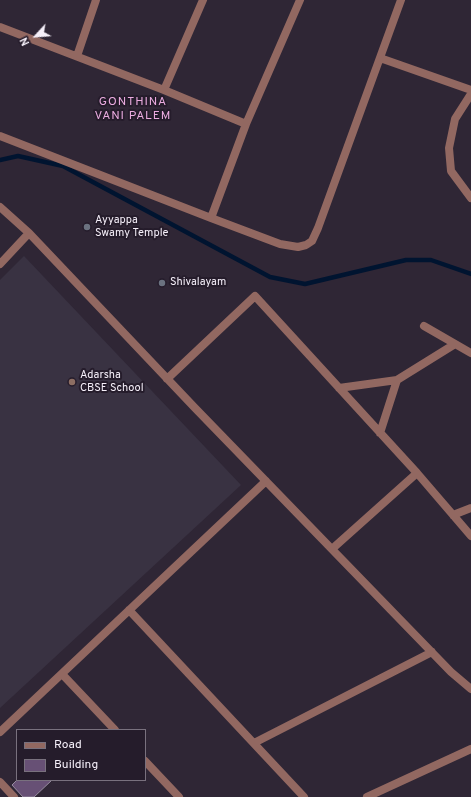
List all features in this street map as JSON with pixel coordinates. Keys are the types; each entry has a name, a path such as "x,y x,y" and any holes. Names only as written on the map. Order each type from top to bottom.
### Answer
{"street":[{"path":"77,56 96,0"},
{"path":"164,90 203,0"},
{"path":"211,218 246,124 300,0"},
{"path":"0,136 280,244 298,247 306,245 312,241 318,228 401,0"},
{"path":"0,27 164,90 246,124"},
{"path":"380,58 471,90"},
{"path":"471,94 455,119 449,148 451,171 471,198"},
{"path":"0,208 29,233 332,549 451,672 471,690"},
{"path":"0,264 29,233"},
{"path":"167,378 255,296 417,473 471,536"},
{"path":"424,326 471,353"},
{"path":"338,388 397,380 455,344"},
{"path":"380,433 397,380"},
{"path":"332,549 417,473"},
{"path":"0,732 266,480"},
{"path":"454,515 471,508"},
{"path":"129,610 304,797"},
{"path":"254,743 432,652"},
{"path":"62,674 114,729"},
{"path":"367,797 471,749"},
{"path":"146,762 179,797"},
{"path":"0,782 14,797"}],"shaded area":[{"name":"Adarsha CBSE School","path":"24,256 241,485 0,708 0,280"}],"building":[{"path":"16,781 51,781 34,797 23,797 12,785"}],"waterway":[{"path":"0,160 18,156 63,166 270,277 305,284 406,260 431,260 471,274"}],"place":[{"name":"Ayyappa Swamy Temple","path":"87,227"},
{"name":"Shivalayam","path":"162,283"},
{"name":"Adarsha CBSE School","path":"72,382"}],"district":[{"name":"GONTHINA VANI PALEM","path":"133,110"}]}
